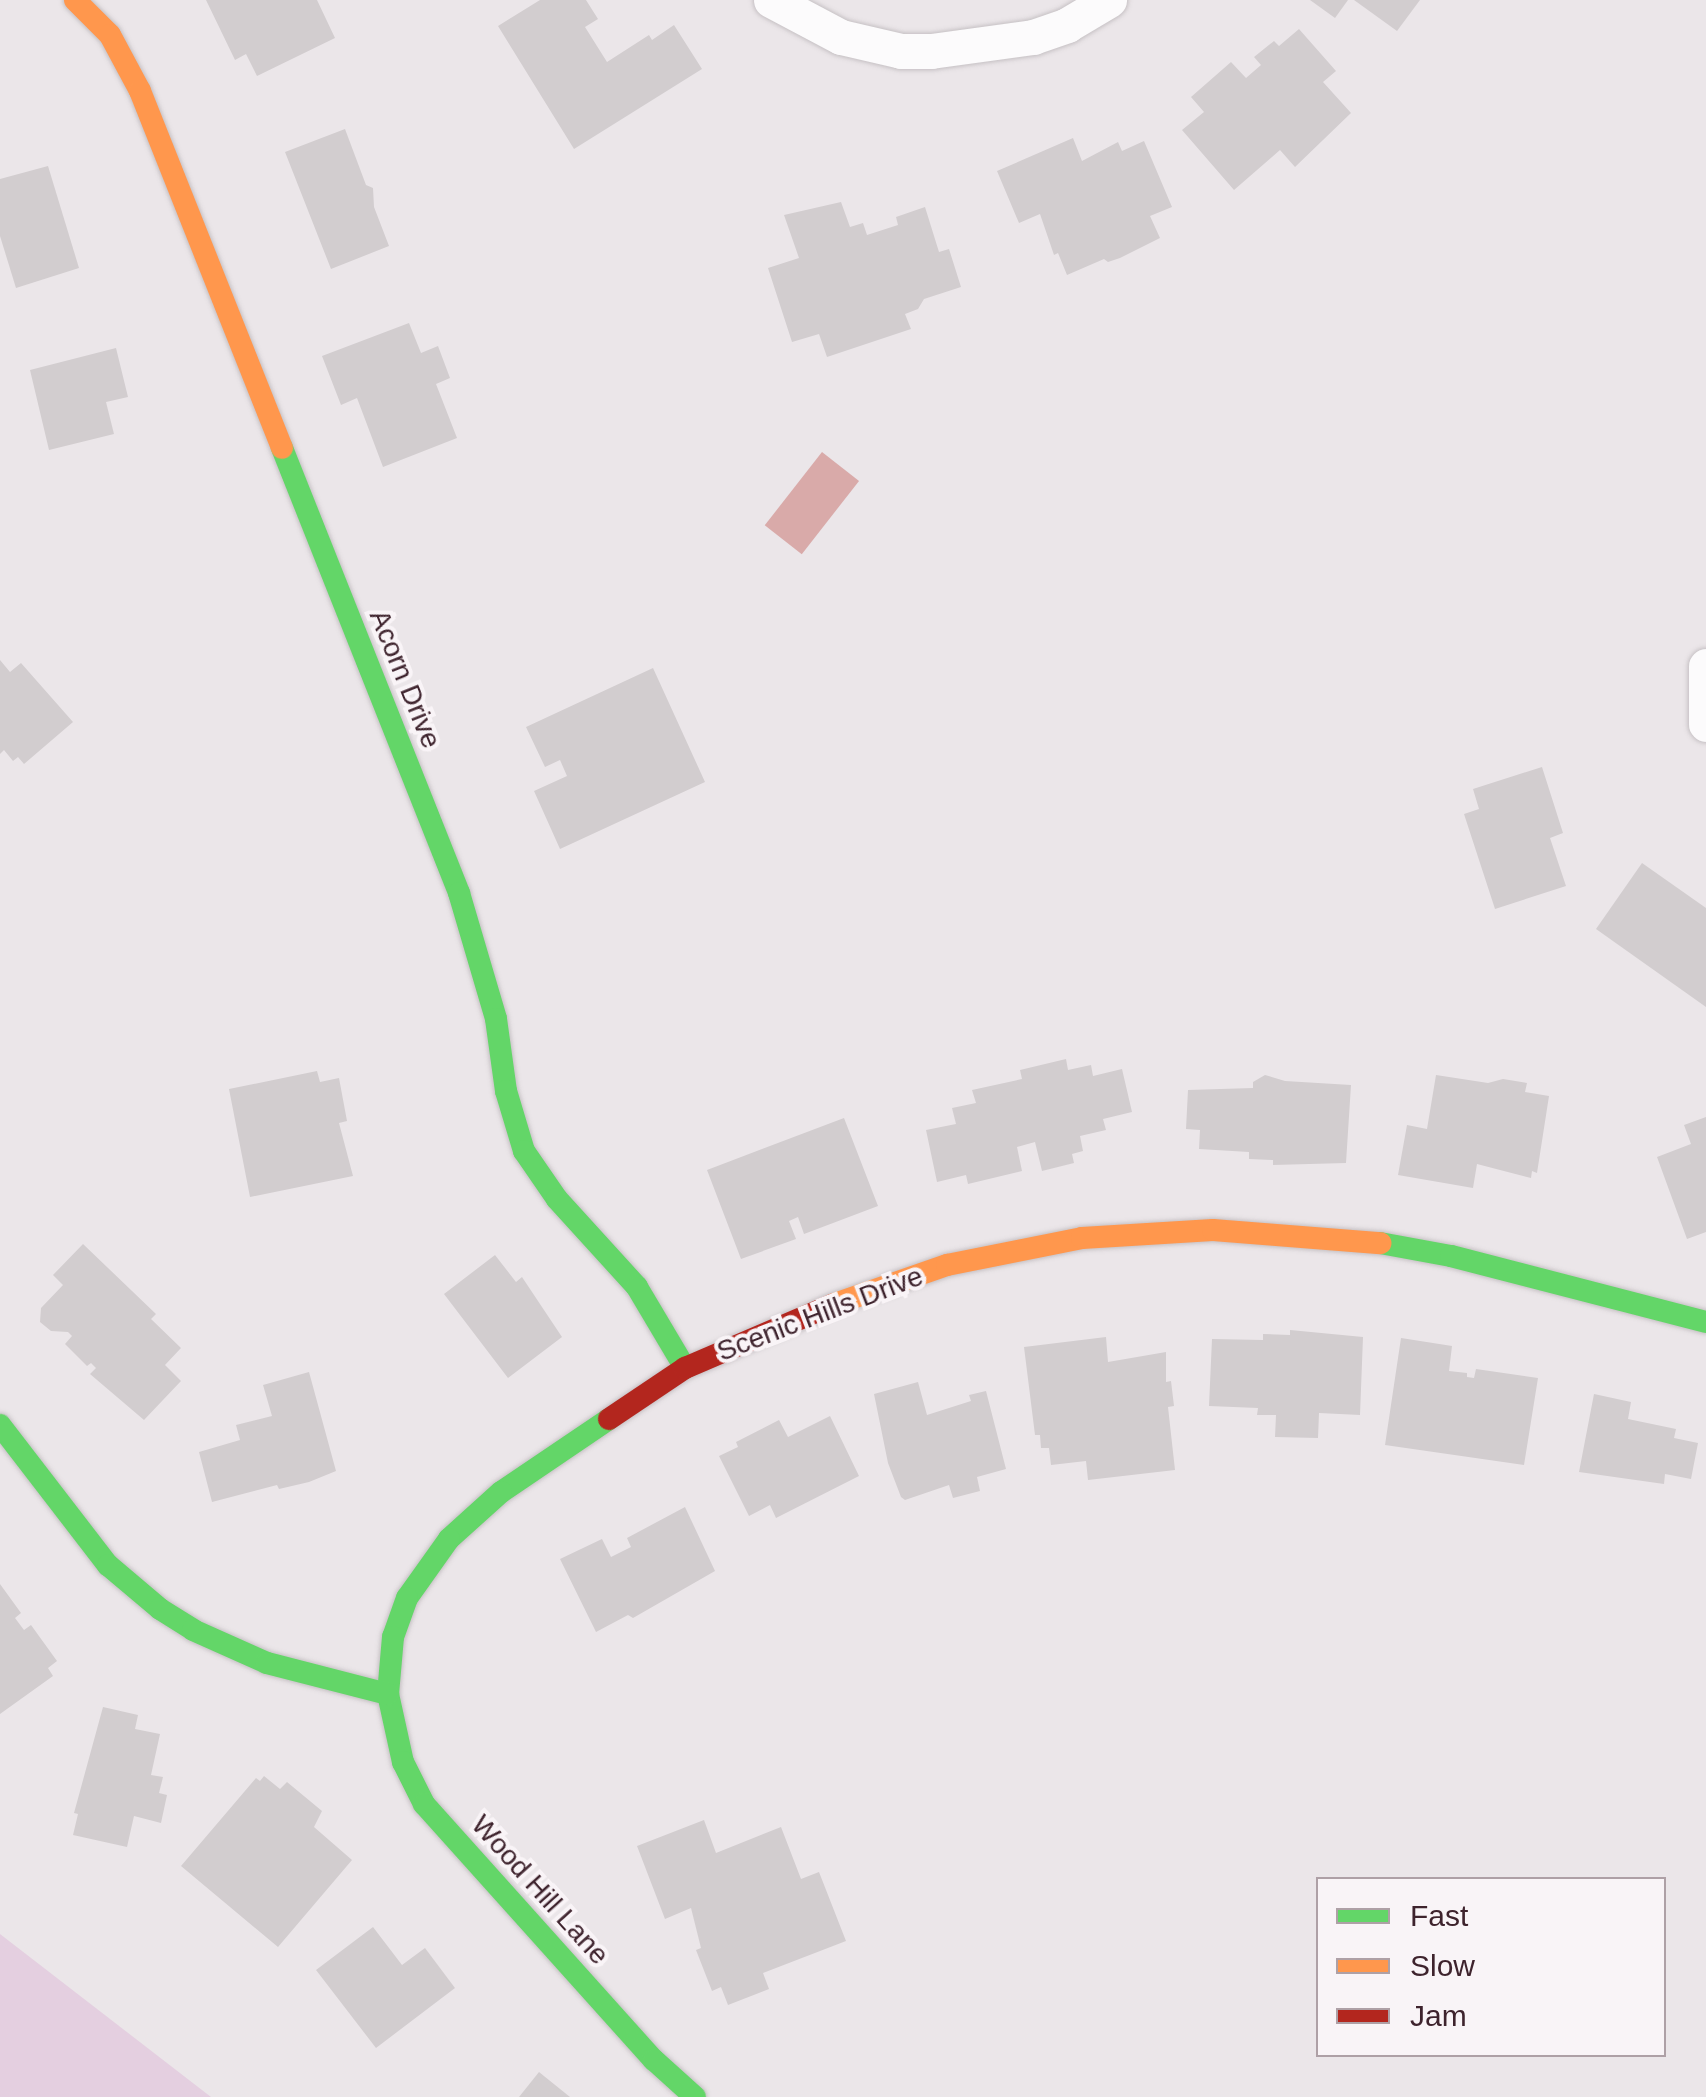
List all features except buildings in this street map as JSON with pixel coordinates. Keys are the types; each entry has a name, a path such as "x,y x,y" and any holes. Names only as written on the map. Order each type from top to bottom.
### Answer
{"street":[{"name":"Acorn Drive","path":"75,0 110,35 140,91 458,893 496,1019 506,1092 524,1151 557,1199 637,1287 685,1368"},
{"path":"771,0 841,37 901,50 931,51 1032,37 1067,26 1108,0"},
{"path":"1706,666 1706,724"},
{"name":"Scenic Hills Drive","path":"388,1694 392,1638 406,1598 449,1539 536,1465 685,1368 869,1290 947,1265 1082,1238 1146,1232 1287,1232 1451,1256 1706,1322"},
{"path":"0,1425 108,1565 160,1609 192,1630 267,1664 388,1694"},
{"name":"Wood Hill Lane","path":"388,1694 402,1762 424,1804 654,2060 695,2097"}],"shaded area":[{"path":"822,452 859,481 802,554 765,525"},
{"path":"0,1934 211,2097 0,2097"}],"traffic: fast":[{"path":"282,448 459,893 496,1019 506,1091 524,1151 557,1199 637,1287 685,1368"},
{"path":"1380,1243 1451,1256 1706,1322"},
{"path":"609,1419 501,1492 449,1539 407,1598 393,1637 388,1694 403,1762 424,1804 654,2060 695,2097"},
{"path":"0,1425 108,1565 160,1609 193,1630 267,1663 388,1694"}],"traffic: slow":[{"path":"75,0 110,35 140,91 282,448"},
{"path":"832,1305 947,1265 1082,1238 1213,1230 1380,1243"}],"traffic: jam":[{"path":"609,1419 685,1368 832,1305"}]}
